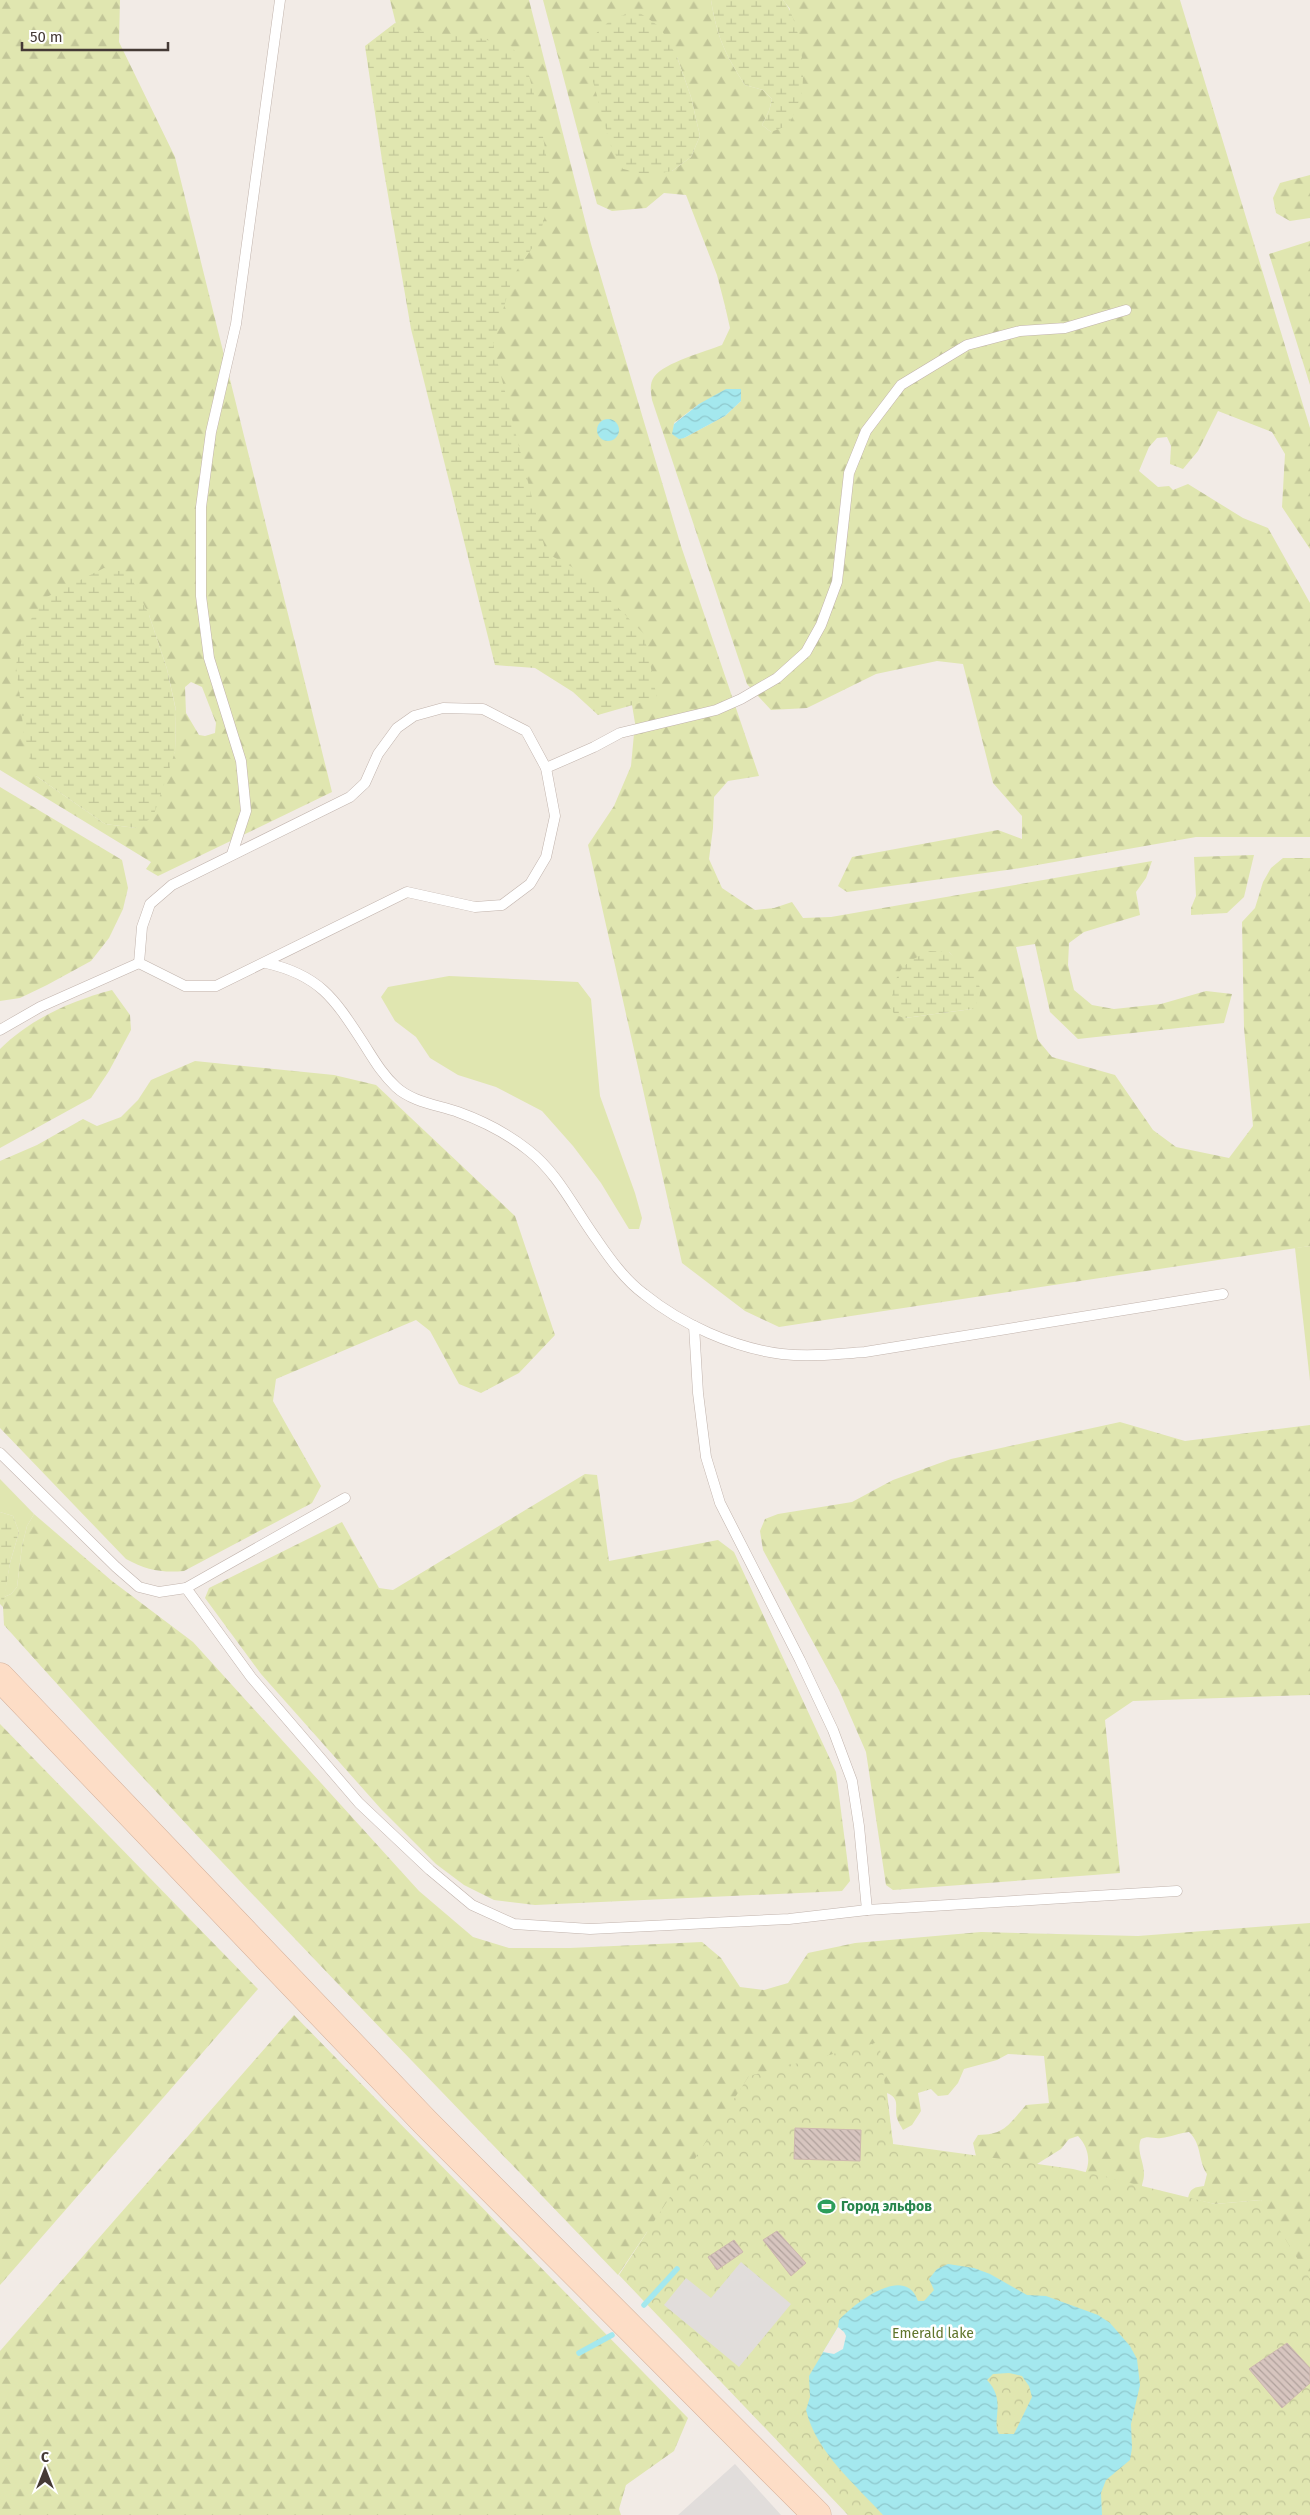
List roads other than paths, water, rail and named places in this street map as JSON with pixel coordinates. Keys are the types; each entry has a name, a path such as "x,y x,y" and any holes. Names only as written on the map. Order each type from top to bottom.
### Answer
{"main road":[{"path":"0,1677 425,2122 817,2515"}],"lane":[{"path":"272,0 278,22"},
{"path":"232,854 246,811 241,761 209,658 201,596 201,507 211,432 236,324 280,0"},
{"path":"546,768 594,747 620,733 716,710 741,699 778,678 806,652 821,625 837,582 849,473 866,431 901,385 967,345 1020,331 1065,328 1126,310"},
{"path":"443,708 483,709 526,731 546,768 556,816 546,857 530,884 502,905 475,907 407,892 216,986 185,986 139,963 142,927 150,904 172,885 350,797 364,783 378,754 396,728 414,716 443,708"},
{"path":"0,1030 40,1007 139,963"},
{"path":"266,963 287,968 308,977 324,990 363,1042 378,1070 398,1089 421,1101 458,1112 491,1126 529,1150 562,1186 596,1239 618,1268 643,1294 694,1326 741,1344 773,1352 819,1355 865,1352 1223,1294"},
{"path":"694,1326 698,1393 706,1457 720,1503 800,1660 832,1730 852,1781 860,1826 867,1910"},
{"path":"0,1453 116,1567 139,1587 159,1592 186,1588 344,1498"},
{"path":"186,1588 250,1677 358,1802 430,1870 472,1905 514,1924 590,1929 789,1919 867,1910 1178,1891"}],"water":[{"path":"726,389 741,389 741,401 725,416 684,438 679,439 672,434 674,424 699,404"},
{"path":"608,419 616,422 619,430 616,438 608,441 600,438 597,430 600,422"},
{"path":"948,2264 974,2268 990,2274 1027,2295 1046,2296 1098,2315 1110,2323 1130,2346 1137,2359 1140,2385 1131,2424 1132,2448 1130,2460 1106,2480 1101,2493 1102,2515 883,2515 827,2454 818,2440 806,2410 810,2397 809,2376 838,2327 839,2320 867,2297 891,2286 902,2286 911,2290 918,2301 924,2301 934,2290 929,2279 937,2269","holes":["1009,2373 1022,2376 1029,2386 1032,2397 1014,2434 999,2434 997,2429 996,2395 987,2380 993,2374"]}],"waterway":[{"path":"644,2305 677,2269"},
{"path":"579,2353 612,2335"}],"place":[{"name":"Город эльфов","path":"827,2206"}],"park label":[{"name":"Emerald lake","path":"933,2333"}]}
